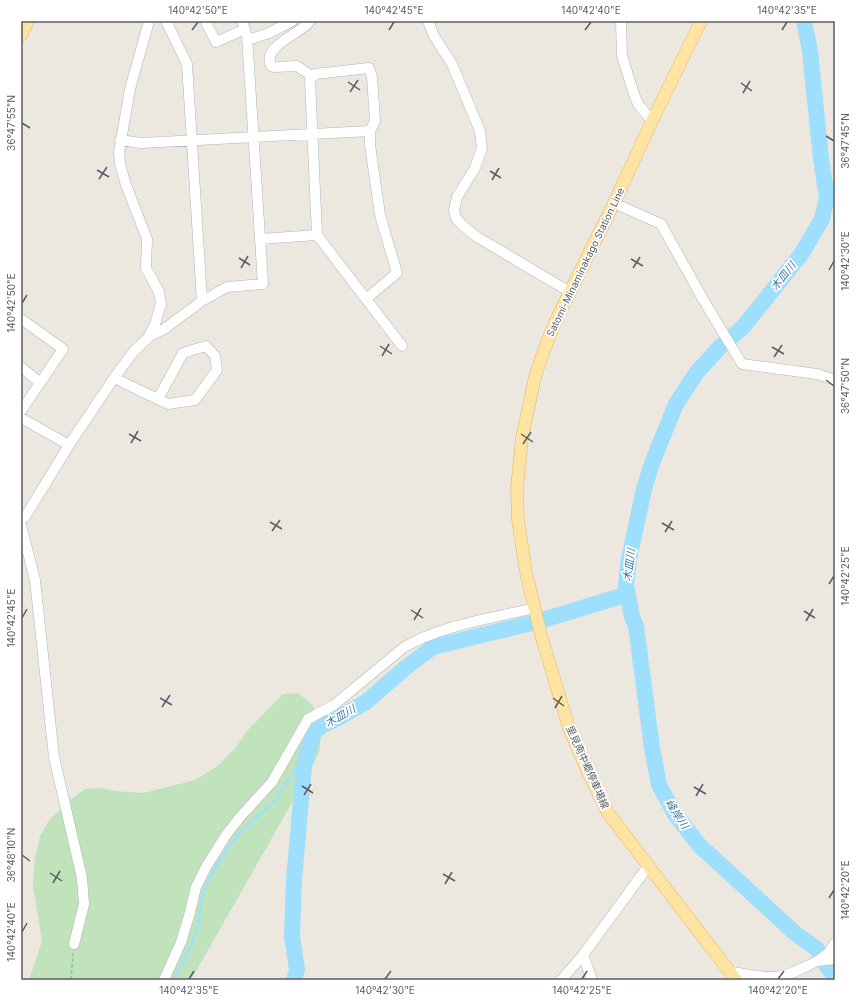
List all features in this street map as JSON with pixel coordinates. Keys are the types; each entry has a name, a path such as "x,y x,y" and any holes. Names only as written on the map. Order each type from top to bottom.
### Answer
{"main road":[{"path":"21,35 28,21"},
{"name":"Satomi-Minaminakago Station Line","path":"535,610 526,572 518,520 517,488 522,438 535,377 555,322 701,21"},
{"name":"里見南中郷停車場線","path":"535,610 569,728 608,813 649,864 733,976"}],"street":[{"path":"148,338 156,324 161,300 159,292 146,268 147,239 126,185 120,164 119,152 130,89 149,21"},
{"path":"166,21 187,64 202,301"},
{"path":"21,518 25,517 69,445 134,351 148,338 164,329 202,301 227,287 263,284 248,40 244,25 216,42 205,21"},
{"path":"248,40 269,33 292,21"},
{"path":"310,21 306,26 275,48 270,55 269,61 271,66 274,67 297,66 313,77"},
{"path":"428,21 434,36 452,64 480,131 482,148 476,168 457,197 454,211 456,218 478,238 570,292"},
{"path":"621,21 622,56 638,104 652,121"},
{"path":"366,299 397,273 380,215 370,131 375,121 372,77 369,68 315,74 310,80 317,235 366,299 402,346"},
{"path":"120,140 141,143 370,131"},
{"path":"614,203 661,224 678,256 742,364 817,374 835,380"},
{"path":"260,240 317,235"},
{"path":"21,319 63,349 21,411"},
{"path":"114,378 168,404 195,400 217,370 215,356 206,346 182,352 158,399"},
{"path":"21,367 40,383"},
{"path":"21,418 69,445"},
{"path":"21,525 35,580 54,757 82,878 84,904 74,944"},
{"path":"164,980 181,942 196,887 206,867 226,835 240,817 272,782 308,719 334,705 411,643 446,629 535,610"},
{"path":"561,980 583,955 649,864"},
{"path":"733,976 774,978 787,975 816,961 830,951 835,943"},
{"path":"583,955 592,980"},
{"path":"816,961 835,959"}],"path":[{"path":"71,980 74,944"}],"green space":[{"path":"298,693 312,704 322,728 319,752 309,773 191,980 29,980 42,941 33,886 35,858 40,836 49,820 71,799 85,789 100,788 143,793 195,780 219,765 235,748 249,729 283,694"}],"waterway":[{"name":"木皿川","path":"804,21 810,51 821,159 827,198 822,219 802,253 743,327 721,346 697,372 676,404 652,463 644,489 629,559 626,585 632,617 636,626 652,748 659,785 675,814 699,845 796,934 817,949 828,968 835,975"},
{"name":"木皿川","path":"294,980 297,970 292,936 294,879 304,766 313,733 323,725 366,702 404,669 433,647 536,622 628,594"},
{"path":"174,980 192,944 199,920 202,898 206,884 229,846 240,833 276,799 309,749"}],"water label":[{"name":"峰岸川","path":"677,814"}]}
